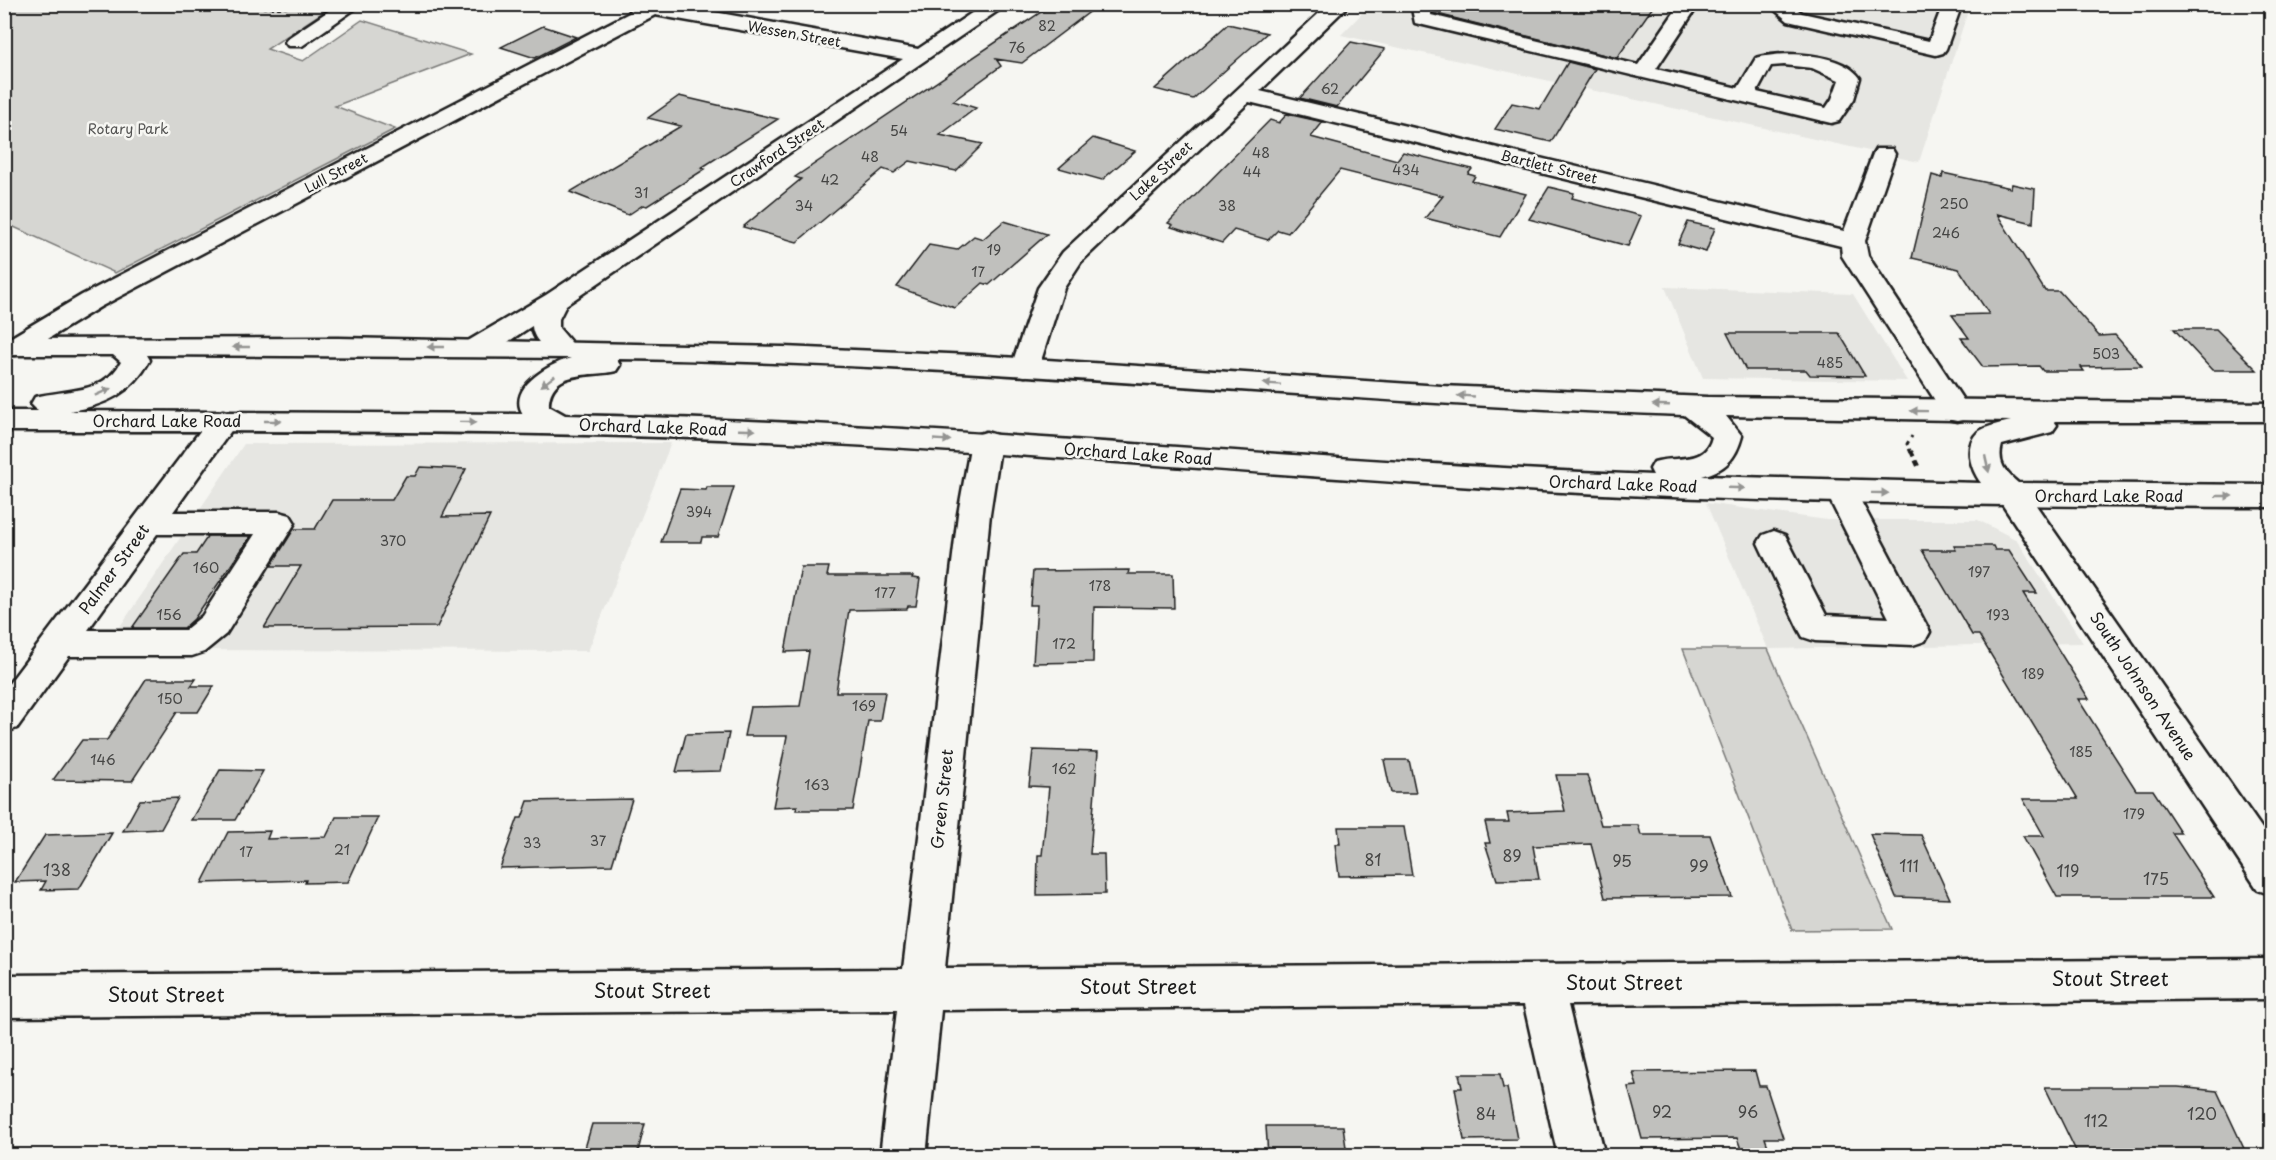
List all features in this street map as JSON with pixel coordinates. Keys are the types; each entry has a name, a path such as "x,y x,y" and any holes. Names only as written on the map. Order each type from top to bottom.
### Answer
{"street":[{"path":"295,42 353,4"},
{"name":"Crawford Street","path":"478,347 555,301 999,4"},
{"name":"Lake Street","path":"1025,367 1051,288 1072,257 1341,4"},
{"path":"1422,4 1422,19 1744,96"},
{"path":"1643,72 1690,4"},
{"path":"1777,4 1795,17 1936,49 1953,4"},
{"name":"Wessen Street","path":"648,6 922,56"},
{"name":"Lull Street","path":"10,347 91,301 648,6"},
{"name":"Bartlett Street","path":"1244,94 1853,241"},
{"path":"1884,154 1853,241 1859,263 1957,412"},
{"path":"555,301 546,319 545,330 562,348"},
{"path":"10,347 562,348 893,360 1510,399 1691,406 1957,412 2271,412"},
{"path":"4,405 66,404 111,389 124,379 136,360 120,347"},
{"path":"556,423 535,410 533,400 539,388 553,376 578,365 865,373 893,360"},
{"path":"1300,466 1346,452 1687,470 1714,462 1725,450 1727,436 1718,425 1691,406"},
{"name":"Orchard Lake Road","path":"4,421 556,423 986,442 1300,466 1548,481 2013,496 2271,496"},
{"name":"Palmer Street","path":"4,718 223,421"},
{"name":"South Johnson Avenue","path":"2271,424 2035,425 2009,431 1989,439 1985,461 1991,477 2013,496 2271,877"},
{"name":"Green Street","path":"903,1155 975,504 986,442"},
{"path":"1774,543 1815,628 1914,632 1841,492"},
{"path":"60,643 192,644 214,625 279,523 148,523"},
{"name":"Stout Street","path":"4,996 2271,979"},
{"path":"1541,984 1582,1155"}],"path":[{"path":"201,4 198,8 286,8 291,4"},
{"path":"1914,430 1907,444 1920,471"}],"shaded area":[{"path":"1371,4 1970,5 1919,162 1341,35"},
{"path":"1665,287 1853,294 1907,381 1703,378"},
{"path":"671,443 588,651 104,650 244,444"},
{"path":"1706,503 1827,520 1978,520 2017,540 2083,643 1768,649"}],"green space":[{"name":"Rotary Park","path":"5,4 334,5 267,49 303,61 362,20 471,54 335,106 395,129 115,273 5,223"},
{"path":"1683,649 1768,649 1892,929 1792,930"}],"building":[{"path":"1053,4 1100,4 1022,63 996,59 1001,66 953,101 976,108 940,135 983,144 956,171 910,161 894,173 883,169 797,242 743,227 801,179 795,177"},
{"path":"1433,4 1655,4 1617,58 1433,13"},
{"path":"1228,24 1267,33 1193,99 1155,89"},
{"path":"543,26 576,37 535,58 501,47"},
{"path":"1351,42 1385,49 1337,107 1300,98"},
{"path":"1568,62 1595,69 1551,142 1495,129 1512,103 1540,109"},
{"path":"679,96 778,119 701,168 705,169 647,206 643,205 628,215 570,192 681,126 648,118"},
{"path":"1287,114 1323,122 1311,137 1397,160 1403,152 1472,169 1468,174 1475,176 1472,181 1526,194 1500,237 1425,218 1443,196 1340,170 1288,233 1278,230 1268,240 1234,230 1222,243 1171,227 1173,225 1168,223 1270,120 1279,123"},
{"path":"1093,138 1135,151 1102,180 1059,168"},
{"path":"1943,173 2011,188 2012,184 2035,189 2033,223 1997,214 2045,291 2059,291 2099,336 2115,335 2142,366 2081,367 2084,371 2043,371 2039,366 1983,367 1961,338 1969,338 1952,315 1989,314 1959,269 1912,258 1932,175 1942,178"},
{"path":"1549,187 1574,193 1572,198 1641,216 1628,246 1529,219"},
{"path":"1004,221 1047,234 989,285 983,283 955,308 897,287 929,245 957,250 974,236 983,239"},
{"path":"1688,222 1715,228 1706,252 1678,244"},
{"path":"2174,329 2216,329 2257,370 2212,370"},
{"path":"1727,333 1839,333 1865,376 1810,375 1806,370 1746,370"},
{"path":"420,467 466,469 442,517 490,516 437,627 264,628 301,566 271,566 294,529 315,529 332,500 392,500 406,476 415,476"},
{"path":"707,487 734,487 718,537 702,537 701,542 661,542 680,489 706,490"},
{"path":"208,536 251,536 194,619 184,628 132,628 184,554 196,554"},
{"path":"1954,546 1993,546 1995,550 2009,550 2037,593 2023,593 2089,699 2078,699 2136,790 2153,790 2181,833 2172,833 2214,897 2057,897 2023,836 2044,836 2023,799 2078,799 1979,635 1972,635 1922,550 1956,550"},
{"path":"801,567 829,567 827,576 913,576 912,578 920,579 916,606 908,606 907,609 849,610 836,692 885,692 880,721 868,721 853,810 796,810 797,806 773,807 787,736 744,736 750,707 800,706 809,651 785,652"},
{"path":"1129,570 1128,574 1173,574 1174,608 1094,607 1093,662 1033,663 1037,605 1030,605 1033,571"},
{"path":"146,679 196,679 191,686 214,686 198,712 177,712 132,781 53,780 82,740 107,740"},
{"path":"729,733 721,771 676,772 686,734"},
{"path":"1033,750 1098,752 1090,854 1104,854 1105,894 1037,895 1038,855 1042,855 1049,787 1029,786"},
{"path":"1384,760 1409,760 1416,793 1391,793"},
{"path":"220,770 263,771 235,820 191,820"},
{"path":"1556,775 1587,775 1601,825 1638,825 1641,835 1710,835 1732,897 1605,898 1591,844 1533,846 1539,879 1497,880 1485,843 1490,843 1485,822 1509,822 1507,813 1565,811"},
{"path":"178,798 161,829 123,831 140,800"},
{"path":"632,799 612,865 500,868 518,818 522,818 528,801"},
{"path":"336,817 378,817 348,882 305,883 306,880 202,883 228,832 270,831 267,839 326,837"},
{"path":"1338,827 1404,827 1412,875 1339,876 1335,844 1340,844"},
{"path":"112,833 79,889 41,890 46,881 15,882 45,835"},
{"path":"1870,834 1921,835 1950,899 1896,897"},
{"path":"1755,1071 1759,1086 1766,1086 1783,1138 1765,1138 1770,1152 1742,1152 1737,1138 1642,1139 1628,1087 1637,1086 1633,1072"},
{"path":"1459,1074 1500,1074 1503,1088 1507,1088 1517,1139 1464,1140 1455,1088 1462,1088"},
{"path":"2045,1087 2178,1087 2217,1091 2247,1155 2078,1155"},
{"path":"592,1124 645,1124 637,1155 583,1155"},
{"path":"1266,1126 1343,1126 1347,1155 1268,1155"}]}
